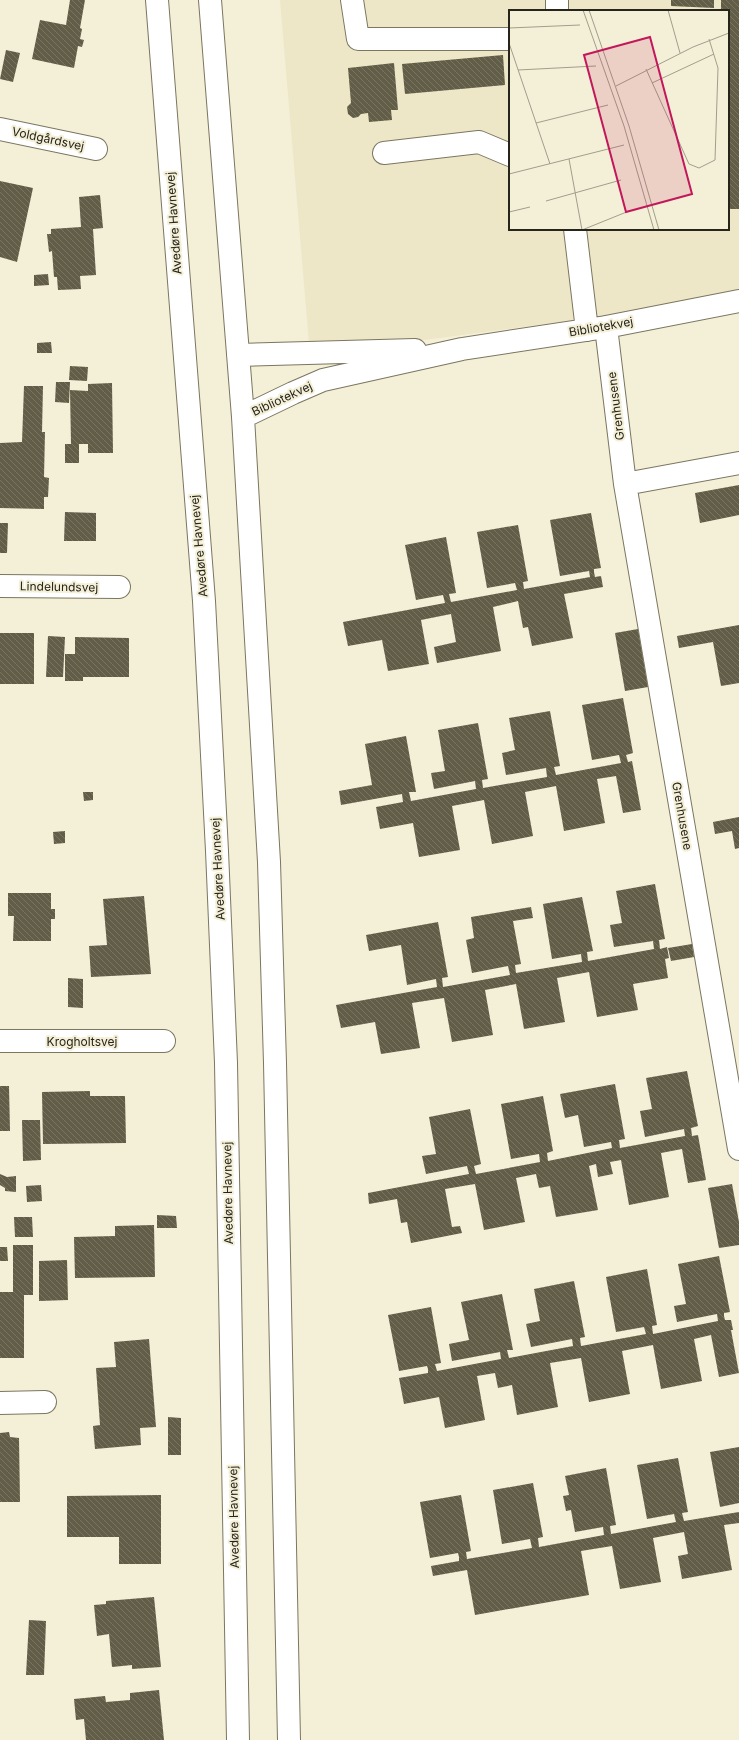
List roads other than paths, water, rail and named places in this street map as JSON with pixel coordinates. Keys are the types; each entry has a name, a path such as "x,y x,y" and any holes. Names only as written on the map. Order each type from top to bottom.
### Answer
{"street":[{"name":"Avedøre Havnevej","path":"157,0 204,601 217,851 226,1063 238,1740"},
{"path":"210,0 243,417 269,862 276,1078 290,1740"},
{"path":"352,0 358,39 509,39"},
{"name":"Voldgårdsvej","path":"0,129 96,149"},
{"path":"384,152 479,142 509,155"},
{"name":"Grenhusene","path":"575,230 597,329 625,484 739,1149"},
{"name":"Bibliotekvej","path":"243,417 323,380 462,349 597,329 739,301"},
{"name":"Bibliotekvej","path":"238,355 462,349"},
{"path":"625,484 739,464"},
{"name":"Lindelundsvej","path":"0,586 119,587"},
{"name":"Krogholtsvej","path":"0,1041 164,1042"},
{"path":"0,1403 45,1402"}]}
